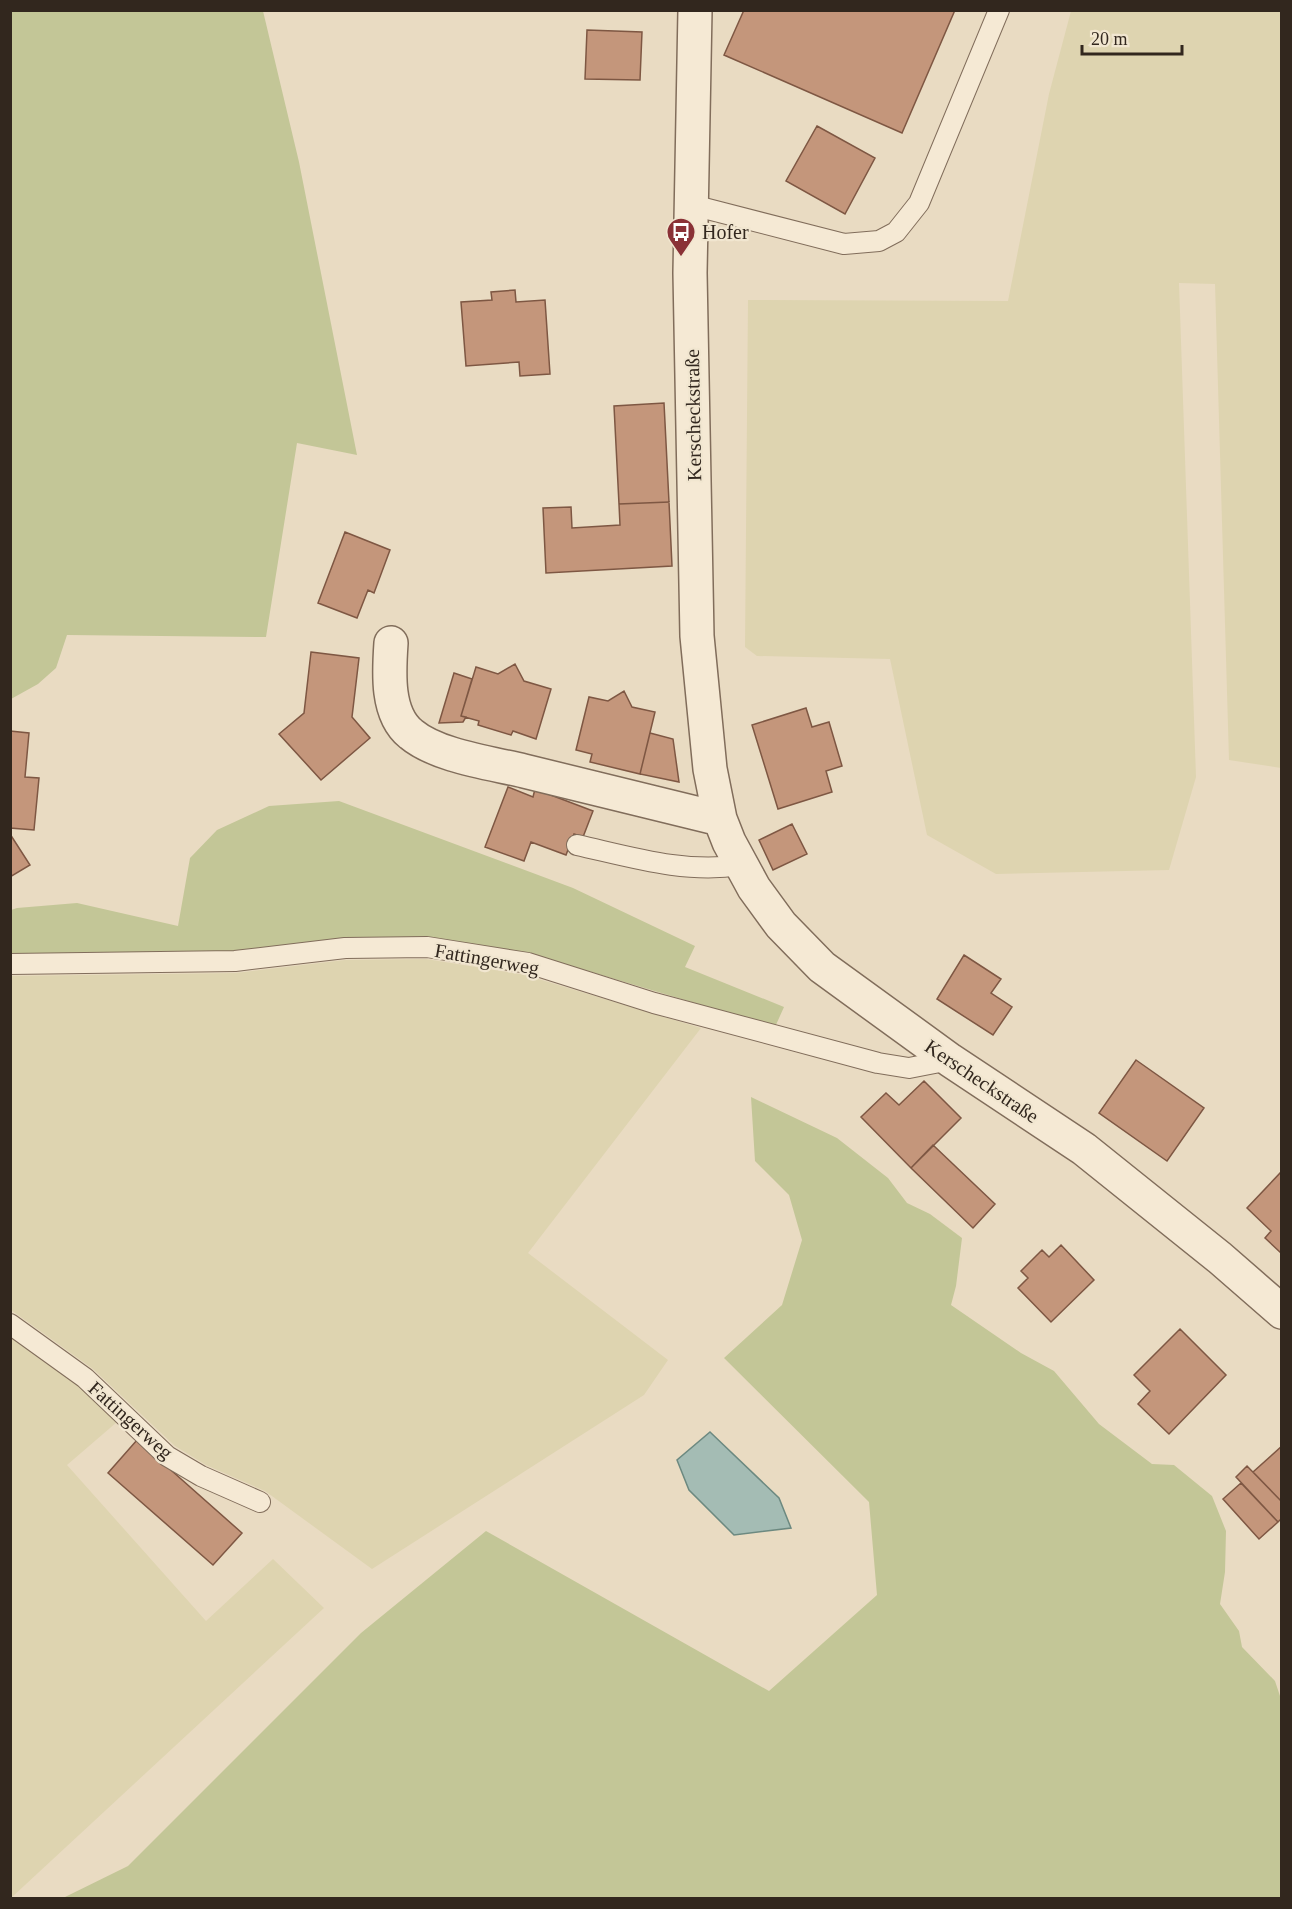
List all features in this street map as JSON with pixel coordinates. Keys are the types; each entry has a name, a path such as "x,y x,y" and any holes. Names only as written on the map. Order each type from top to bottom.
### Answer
{"street":[{"name":"Kerscheckstraße","path":"695,10 690,273 697,636 710,769 720,819 740,865 781,926 800,947 890,1018 1084,1149 1203,1244 1281,1312"},
{"path":"391,644 389,679 394,702 401,723 411,735 455,755 720,819"}],"lane":[{"path":"692,205 844,244 879,241 896,232 919,202 999,10"},
{"path":"577,845 661,863 713,870 740,865"},
{"name":"Fattingerweg","path":"10,964 235,962 345,948 427,948 528,963 665,1006 878,1063 909,1068 950,1060"},
{"name":"Fattingerweg","path":"10,1324 85,1378 168,1456 201,1476 260,1502"}],"shaded area":[{"path":"1071,11 1281,11 1281,768 1229,760 1215,284 1179,283 1196,777 1169,870 996,874 927,835 890,659 757,656 745,647 748,300 1008,301 1049,94"},
{"path":"426,959 525,975 701,1028 528,1253 668,1360 644,1395 372,1569 265,1491 206,1465 175,1446 93,1369 11,1310 11,976 236,973 345,960"},
{"path":"10,1336 78,1385 117,1422 67,1465 206,1621 273,1559 324,1608 11,1898"}],"green space":[{"path":"10,11 263,11 299,162 357,455 297,443 266,637 67,635 56,668 38,684 11,699"},
{"path":"339,801 573,888 695,946 685,967 784,1007 775,1027 531,954 11,953 11,910 17,908 77,903 178,926 190,858 217,830 269,806"},
{"path":"751,1097 837,1138 888,1178 907,1203 930,1214 962,1238 956,1286 951,1305 1021,1353 1054,1371 1099,1424 1152,1464 1174,1465 1212,1496 1226,1531 1225,1572 1220,1604 1239,1631 1242,1647 1275,1681 1281,1699 1281,1898 63,1898 128,1866 361,1633 486,1531 769,1691 877,1595 869,1502 724,1358 782,1305 802,1240 789,1195 755,1161"}],"water":[{"path":"710,1432 779,1498 791,1528 734,1535 689,1490 677,1460"}],"building":[{"path":"744,10 955,10 902,133 724,55"},
{"path":"587,30 642,32 640,80 585,79"},
{"path":"817,126 875,158 845,214 786,181"},
{"path":"515,290 516,302 545,300 550,374 520,376 519,362 466,366 461,302 492,300 491,292"},
{"path":"664,403 669,502 619,504 614,406"},
{"path":"669,502 672,566 546,573 543,508 571,507 572,528 620,525 619,504"},
{"path":"345,532 390,550 374,593 368,590 357,618 318,603"},
{"path":"311,652 359,658 352,717 370,738 321,780 279,734 304,713"},
{"path":"515,664 524,681 551,689 536,739 513,731 511,735 478,725 479,721 461,716 476,667 498,674"},
{"path":"454,673 472,679 461,716 466,717 463,722 439,723"},
{"path":"624,691 632,707 655,712 640,774 590,762 592,754 576,750 589,697 608,701"},
{"path":"806,708 812,727 829,722 842,766 826,771 832,792 778,809 752,725"},
{"path":"10,731 29,733 25,777 39,778 34,830 10,828"},
{"path":"650,733 673,739 679,782 640,774"},
{"path":"508,787 533,797 535,789 593,811 583,837 574,834 566,855 531,842 524,861 485,847"},
{"path":"792,824 807,854 773,870 759,840"},
{"path":"10,834 30,865 10,877"},
{"path":"964,955 1001,979 991,993 1012,1007 993,1035 937,999"},
{"path":"1136,1060 1204,1108 1167,1161 1099,1113"},
{"path":"924,1081 961,1118 911,1168 861,1117 886,1093 899,1105"},
{"path":"933,1145 995,1204 973,1228 911,1168"},
{"path":"1282,1171 1281,1253 1265,1238 1271,1231 1247,1208"},
{"path":"1061,1245 1094,1280 1051,1322 1018,1288 1028,1278 1021,1271 1042,1250 1049,1257"},
{"path":"1180,1329 1226,1375 1169,1434 1138,1404 1150,1391 1134,1375"},
{"path":"137,1440 242,1533 213,1565 108,1473"},
{"path":"1282,1446 1282,1502 1253,1472"},
{"path":"1247,1466 1282,1502 1282,1518 1278,1522 1236,1477"},
{"path":"1241,1483 1278,1522 1259,1539 1223,1499"}],"place":[{"name":"Hofer","path":"681,258"}]}
